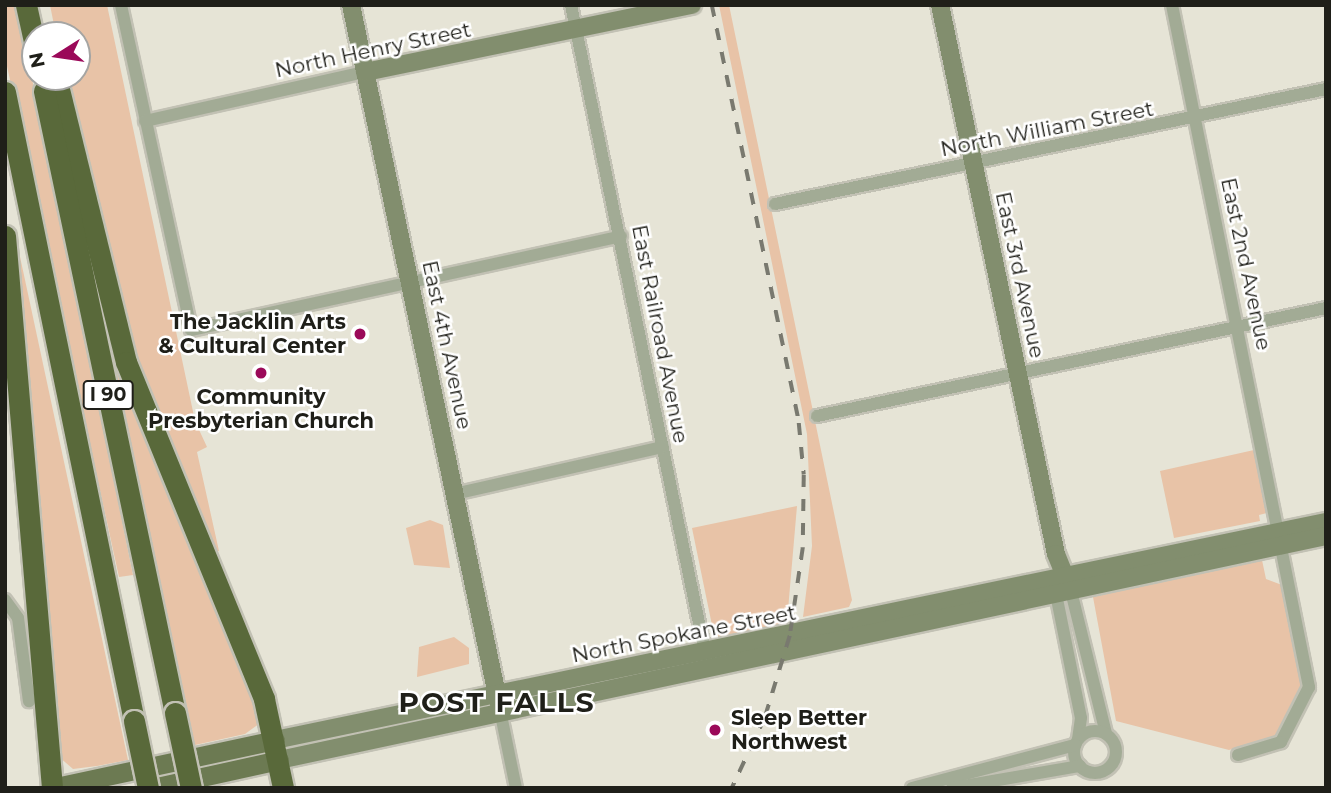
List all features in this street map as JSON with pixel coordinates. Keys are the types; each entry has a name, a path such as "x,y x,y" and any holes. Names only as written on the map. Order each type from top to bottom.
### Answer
{"highway":[{"name":"I 90","path":"44,91 191,788"},
{"path":"59,91 127,362 277,750 283,788"},
{"name":"I 90","path":"5,92 150,788"},
{"path":"5,236 52,788"}],"main road":[{"name":"North Spokane Street","path":"52,788 277,750"},
{"name":"North Spokane Street","path":"150,788 277,750"}],"street":[{"path":"121,5 191,330 621,236"},
{"name":"East 4th Avenue","path":"351,5 501,715"},
{"name":"East Railroad Avenue","path":"571,5 621,236 707,663"},
{"name":"North Henry Street","path":"145,121 365,72 692,5"},
{"name":"East 3rd Avenue","path":"940,5 1062,586"},
{"name":"East 2nd Avenue","path":"1172,5 1284,538 1310,692 1281,742 1238,755"},
{"name":"North William Street","path":"775,204 1196,119 1326,89"},
{"path":"817,416 1326,308"},
{"path":"454,494 663,447"},
{"name":"North Spokane Street","path":"277,750 501,715 707,663 1284,538 1326,522"},
{"name":"North Spokane Street","path":"1284,538 1326,536"},
{"path":"952,788 1080,766 1096,773 1111,765 1116,750 1106,734 1062,586"},
{"path":"1062,586 1080,711 1077,742 1080,766"},
{"path":"5,600 18,618 29,701"},
{"name":"North Spokane Street","path":"277,750 496,694 707,663"},
{"path":"501,715 516,788"},
{"path":"912,788 1077,742 1089,732 1106,734"}],"shaded area":[{"path":"5,5 17,5 21,25 21,91 35,91 133,575 119,577 5,57"},
{"path":"50,5 107,5 195,421 207,447 197,452 219,551 213,552 127,344 69,91 91,91 91,21 53,21"},
{"path":"719,5 729,5 852,600 849,607 803,617 812,546 807,434"},
{"path":"16,238 128,760 97,766 73,769 58,756"},
{"path":"102,308 263,721 245,734 195,745"},
{"path":"1254,450 1267,513 1259,515 1260,521 1174,538 1160,471"},
{"path":"797,506 786,633 722,642 713,630 692,528"},
{"path":"430,520 443,525 450,568 414,565 406,528"},
{"path":"1262,560 1266,579 1282,585 1304,686 1279,736 1229,750 1116,721 1093,597"},
{"path":"454,637 469,648 469,664 417,677 419,647"}],"railway":[{"path":"712,5 799,423 804,475 803,548 790,636 765,718 732,788"}],"place":[{"name":"The Jacklin Arts & Cultural Center","path":"360,334"},
{"name":"Community Presbyterian Church","path":"261,373"},
{"name":"Sleep Better Northwest","path":"715,730"}],"district":[{"name":"POST FALLS","path":"497,702"}]}
